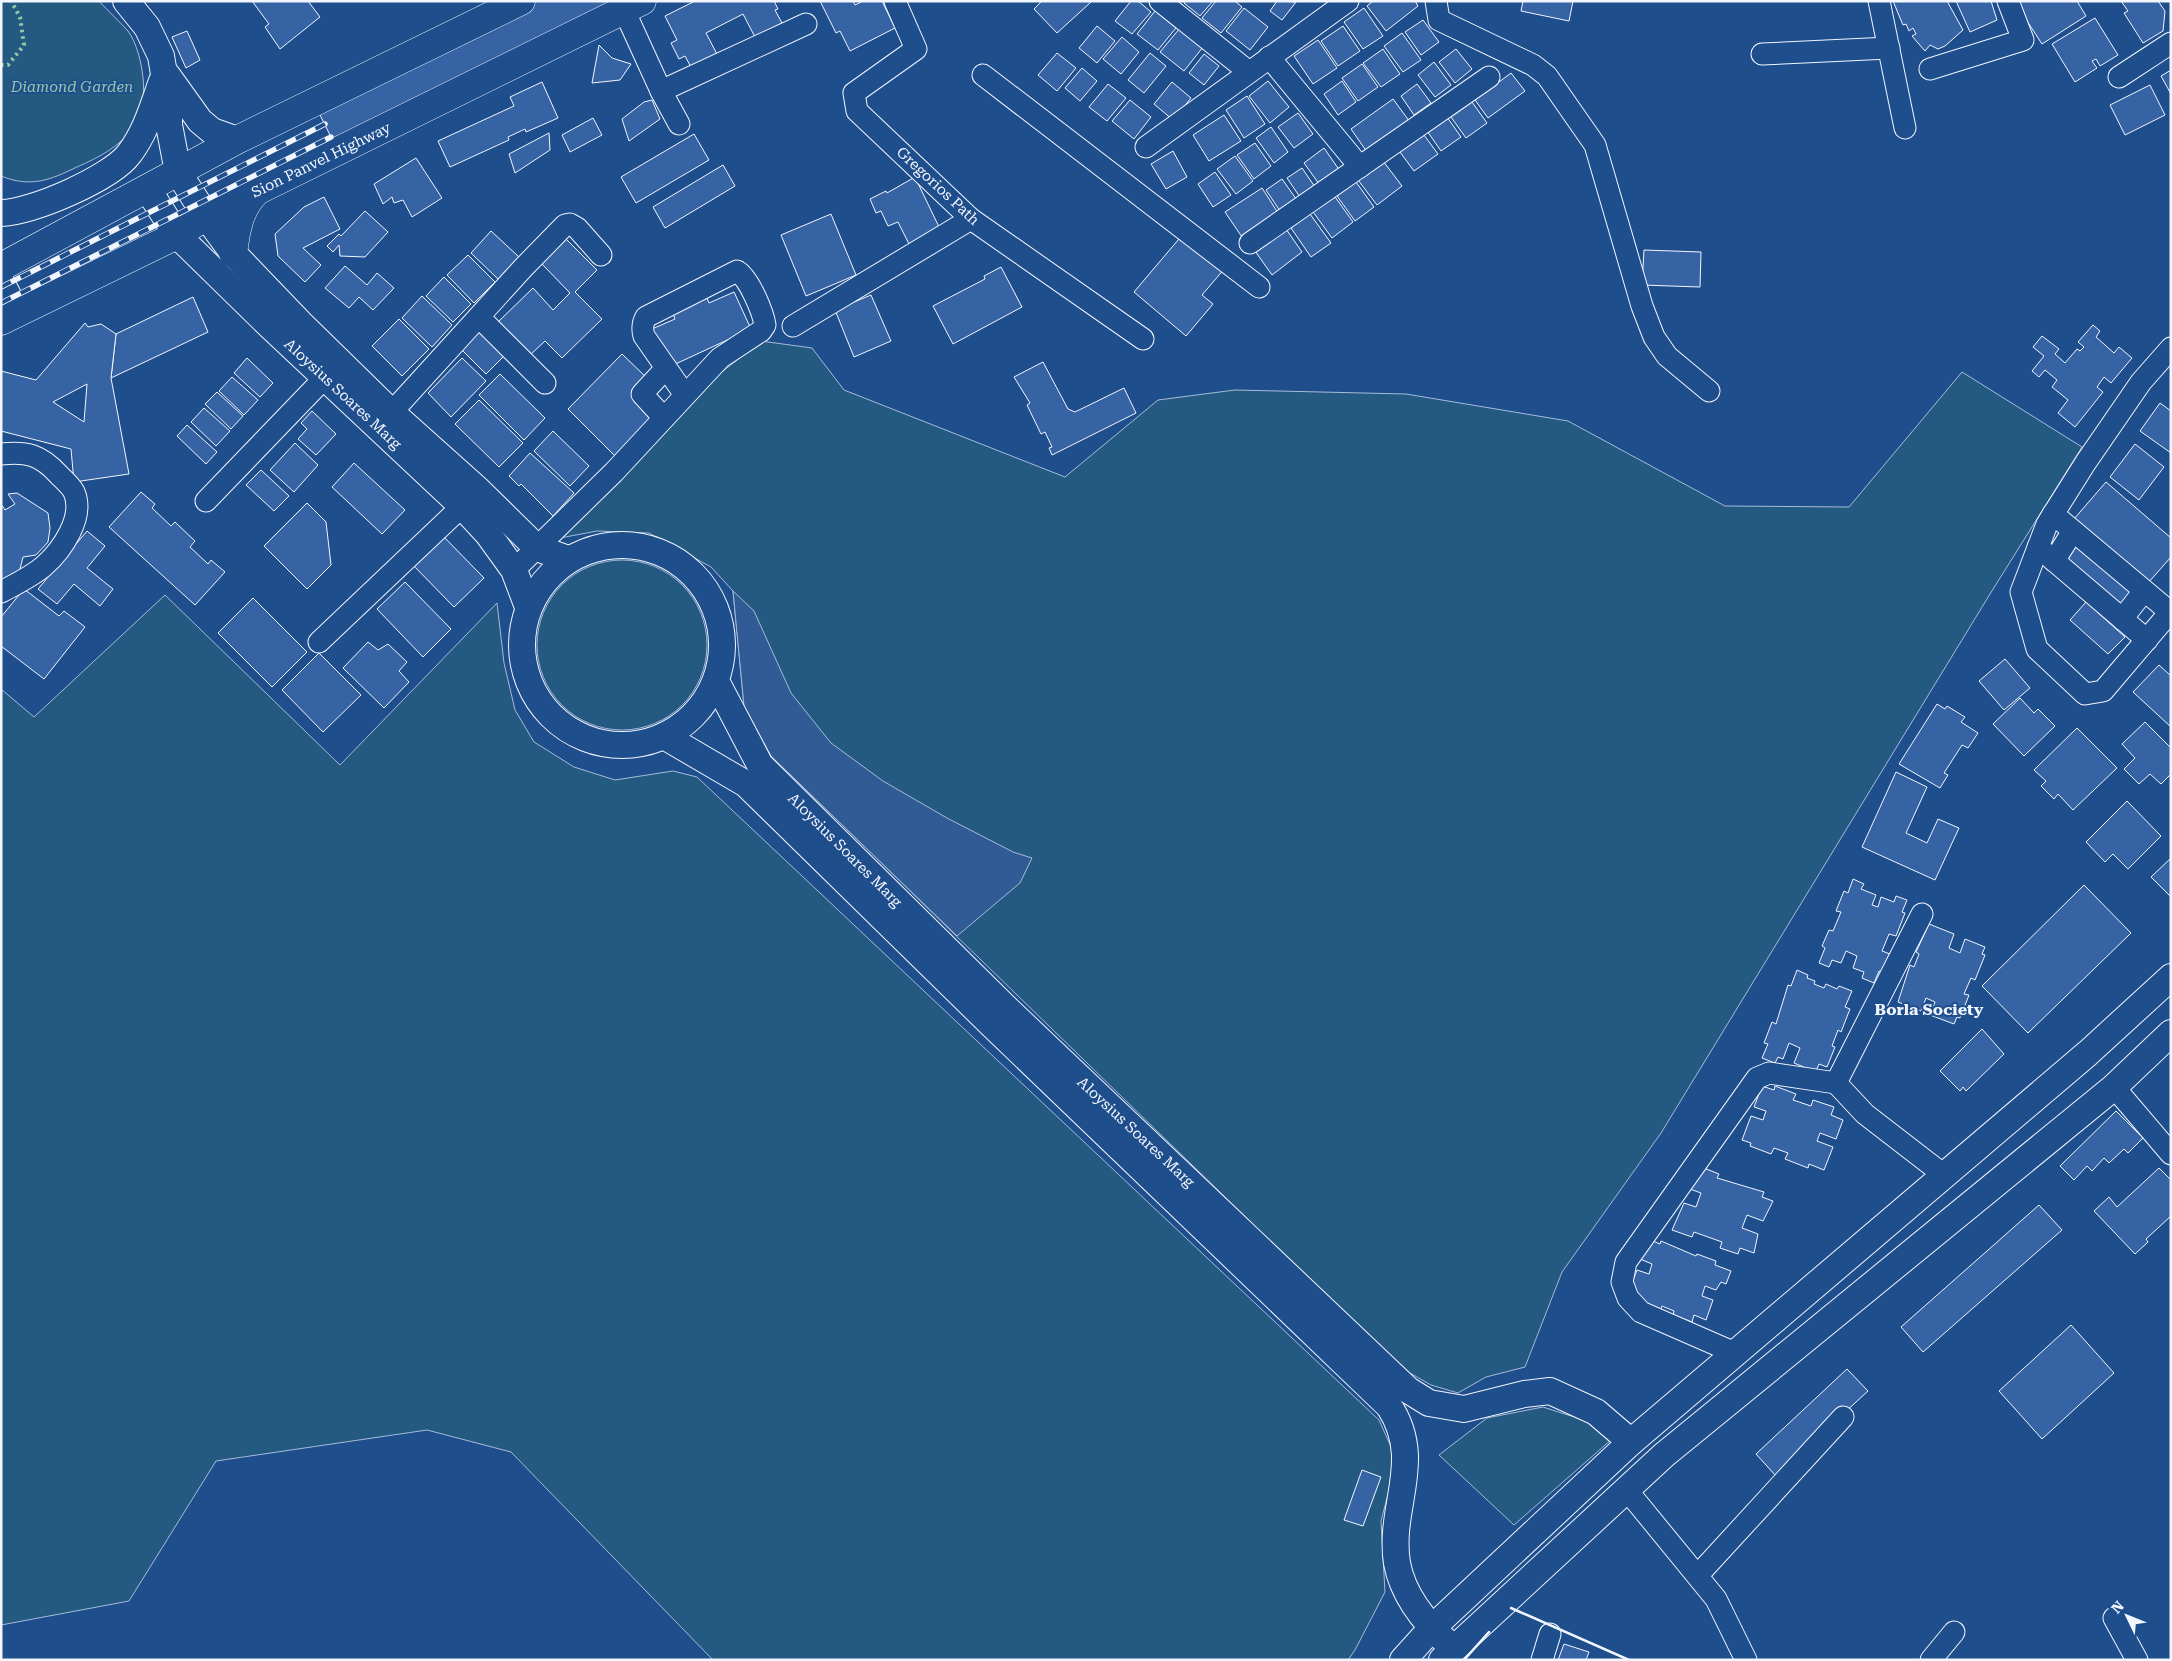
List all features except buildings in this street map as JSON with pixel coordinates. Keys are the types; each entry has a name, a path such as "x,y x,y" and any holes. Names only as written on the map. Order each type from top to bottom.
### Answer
{"highway":[{"path":"1,267 237,140 522,1"},
{"name":"Sion Panvel Highway","path":"9,317 177,235 206,216 633,6"},
{"path":"233,253 237,224 248,200 256,192"}],"main road":[{"path":"135,5 161,56 165,73 169,125 178,172"},
{"path":"165,73 200,121 212,131 237,140"},
{"path":"1,213 48,202 98,178 128,156 148,122 165,73"},
{"name":"Aloysius Soares Marg","path":"178,172 206,216 233,253 247,284"},
{"name":"Aloysius Soares Marg","path":"147,188 177,235 247,284 277,316 385,420 471,499 537,548 568,559"},
{"path":"1,282 9,317"},
{"name":"Aloysius Soares Marg","path":"471,499 488,534 514,570 528,607"},
{"path":"629,544 660,550 686,567 707,590 720,619 723,650 716,681 704,704 686,723 664,736 631,746 597,743 566,729 540,706 525,675 524,667 521,641 528,607 544,580 568,559 597,546 629,544"},
{"name":"Aloysius Soares Marg","path":"716,681 760,765 998,1016"},
{"name":"Aloysius Soares Marg","path":"664,736 746,784 1047,1062 1365,1366 1430,1403 1464,1409 1524,1394 1550,1391 1596,1412 1624,1449 1632,1484"},
{"path":"1403,1660 1431,1629 1624,1449 2088,1053 2171,977"},
{"path":"1448,1654 1632,1484 2114,1087 2171,1033"},
{"path":"1996,1131 2020,1163"},
{"name":"Aloysius Soares Marg","path":"1365,1366 1398,1419 1407,1457 1397,1526 1397,1563 1411,1599 1448,1654"}],"street":[{"name":"Gregorios Path","path":"895,1 916,48 854,93 858,111 971,220 1143,339"},
{"path":"1160,1 1249,72"},
{"path":"1436,1 1439,20 1533,64 1547,76 1595,145 1642,306 1654,336 1667,356 1709,391"},
{"path":"1879,1 1905,128"},
{"path":"1930,69 2023,40 2008,1"},
{"path":"1146,147 1270,57 1333,5"},
{"path":"633,6 661,91 679,124"},
{"path":"661,91 806,24"},
{"path":"2119,77 2171,43"},
{"path":"1762,54 1889,48"},
{"path":"1270,57 1360,167"},
{"path":"983,75 1259,287"},
{"path":"1250,243 1489,77"},
{"path":"793,326 971,220"},
{"path":"385,420 523,268 565,225 570,224 577,228 601,255"},
{"path":"514,570 614,472 720,358 761,331 765,325 764,317 742,274 737,271 646,317 642,328 644,336 685,395"},
{"path":"479,317 545,383"},
{"path":"2053,514 2170,612 2103,691 2085,694 2037,649 2021,592 2053,514 2141,382 2171,348"},
{"path":"664,418 642,394 666,368"},
{"path":"206,500 332,369"},
{"path":"1,454 22,452 47,463 74,491 77,506 73,525 54,556 29,577 1,592"},
{"path":"319,642 471,499"},
{"path":"2054,561 2073,531"},
{"path":"2038,547 2147,640"},
{"path":"2122,619 2144,590"},
{"path":"1836,1083 1922,914"},
{"path":"1735,1353 1641,1312 1628,1298 1622,1282 1626,1262 1758,1078 1769,1073 1836,1083 1865,1114 1944,1175"},
{"path":"2114,1087 2171,1154"},
{"path":"1698,1575 1843,1416"},
{"path":"1632,1484 1716,1599 1746,1660"},
{"path":"2114,1618 2137,1660"},
{"path":"1931,1660 1954,1632"},
{"path":"1542,1660 1550,1634"}],"green space":[{"name":"Diamond Garden","path":"1,1 99,1 128,31 139,55 144,89 138,120 120,142 93,159 49,179 31,182 12,180 1,176"},
{"path":"761,341 812,348 844,390 1065,477 1158,400 1235,390 1406,394 1568,421 1725,506 1849,507 1962,372 2082,447 1990,594 1661,1133 1562,1272 1525,1367 1486,1377 1458,1393 1431,1385 1401,1368 771,756 744,706 733,591 711,567 649,533 597,531 560,538 718,375"},
{"path":"630,560 655,566 676,579 688,591 704,620 707,645 706,662 701,678 688,699 676,711 647,727 614,730 589,724 568,711 556,699 540,670 537,637 543,612 556,591 568,579 597,563"},
{"path":"165,595 340,765 497,603 504,663 515,710 534,742 574,767 615,780 673,771 697,777 1379,1420 1397,1460 1381,1521 1385,1592 1348,1660 713,1660 511,1452 427,1430 216,1461 129,1601 1,1625 1,689 34,717"},
{"path":"1543,1407 1593,1423 1612,1439 1514,1525 1439,1455 1487,1418"}],"shaded area":[{"path":"733,591 754,611 791,693 831,743 883,781 947,818 1013,852 1032,858 1020,883 957,936 771,756 744,706"}],"railway":[{"path":"1,287 325,124"},
{"path":"1,303 331,137"}],"hedge":[{"path":"1,65 8,65 24,45 20,17 11,1"}],"wall":[{"path":"1511,1608 1629,1660"},
{"path":"1464,1660 1489,1632"}],"district":[{"name":"Borla Society","path":"1929,1009"}]}
